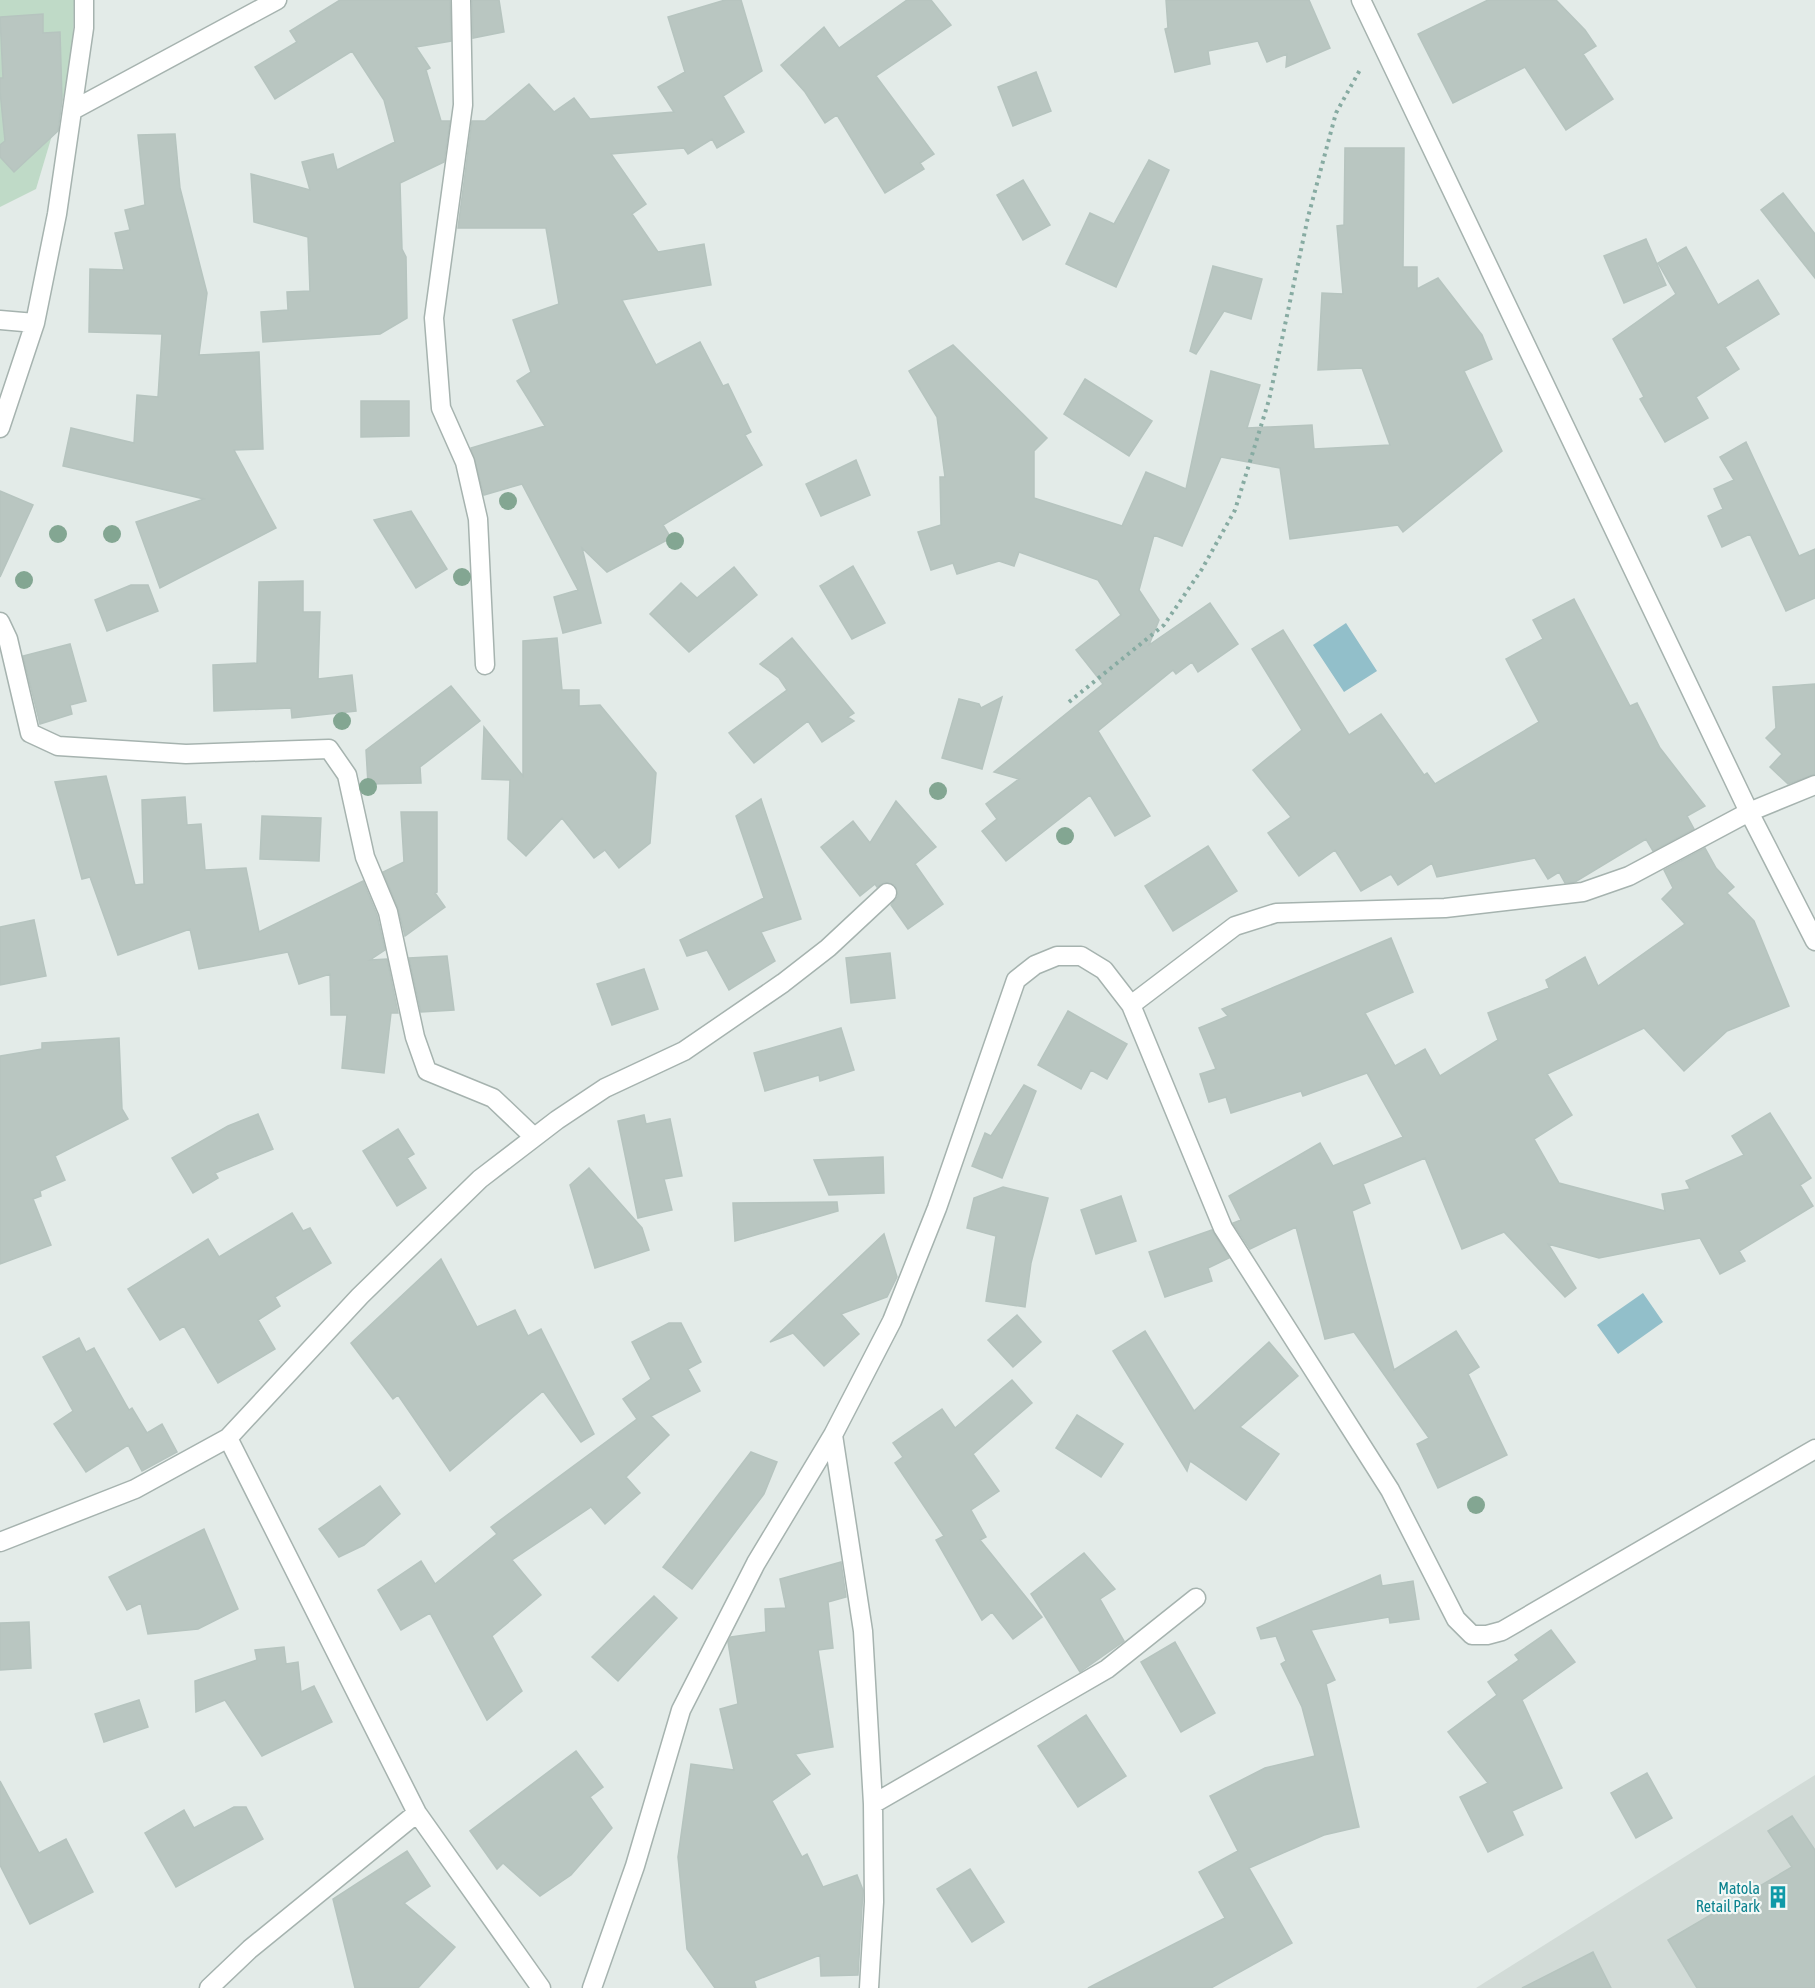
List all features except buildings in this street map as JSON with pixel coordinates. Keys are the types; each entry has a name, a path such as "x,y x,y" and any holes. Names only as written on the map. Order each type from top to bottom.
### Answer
{"street":[{"path":"0,428 34,323 57,214 84,28 84,0"},
{"path":"73,110 277,0"},
{"path":"460,0 463,105 434,318 441,408 465,462 478,519 485,665"},
{"path":"1366,3 1379,36 1749,812 1815,941"},
{"path":"0,320 34,323"},
{"path":"0,622 8,639 30,733 58,746 186,754 329,749 346,775 365,857 388,912 415,1037 427,1071 494,1098 534,1137"},
{"path":"1131,1005 1234,926 1276,913 1445,908 1583,892 1629,876 1749,812 1815,784"},
{"path":"0,1542 135,1489 228,1438 360,1296 480,1179 534,1137 605,1088 684,1051 783,983 828,948 887,893"},
{"path":"592,1988 635,1866 681,1710 756,1563 833,1435 892,1321 921,1249 1016,980 1035,965 1057,956 1080,956 1104,970 1131,1005 1223,1228 1390,1490 1456,1619 1472,1635 1502,1631 1815,1449"},
{"path":"833,1435 863,1631 873,1804 874,1902 869,1988"},
{"path":"228,1438 417,1813 541,1988"},
{"path":"873,1804 1107,1669 1196,1598"},
{"path":"209,1988 250,1949 417,1813"}],"path":[{"path":"1069,702 1164,625 1202,569 1234,510 1269,400 1308,217 1336,113 1379,36"}],"shaded area":[{"path":"1815,1775 1815,1988 1476,1988"}],"green space":[{"path":"0,0 74,0 73,65 36,189 0,207"}],"water":[{"path":"1346,623 1377,671 1344,692 1313,645"},
{"path":"1643,1293 1663,1322 1618,1354 1597,1325"}],"place":[{"name":"Matola Retail Park","path":"1778,1897"}]}
